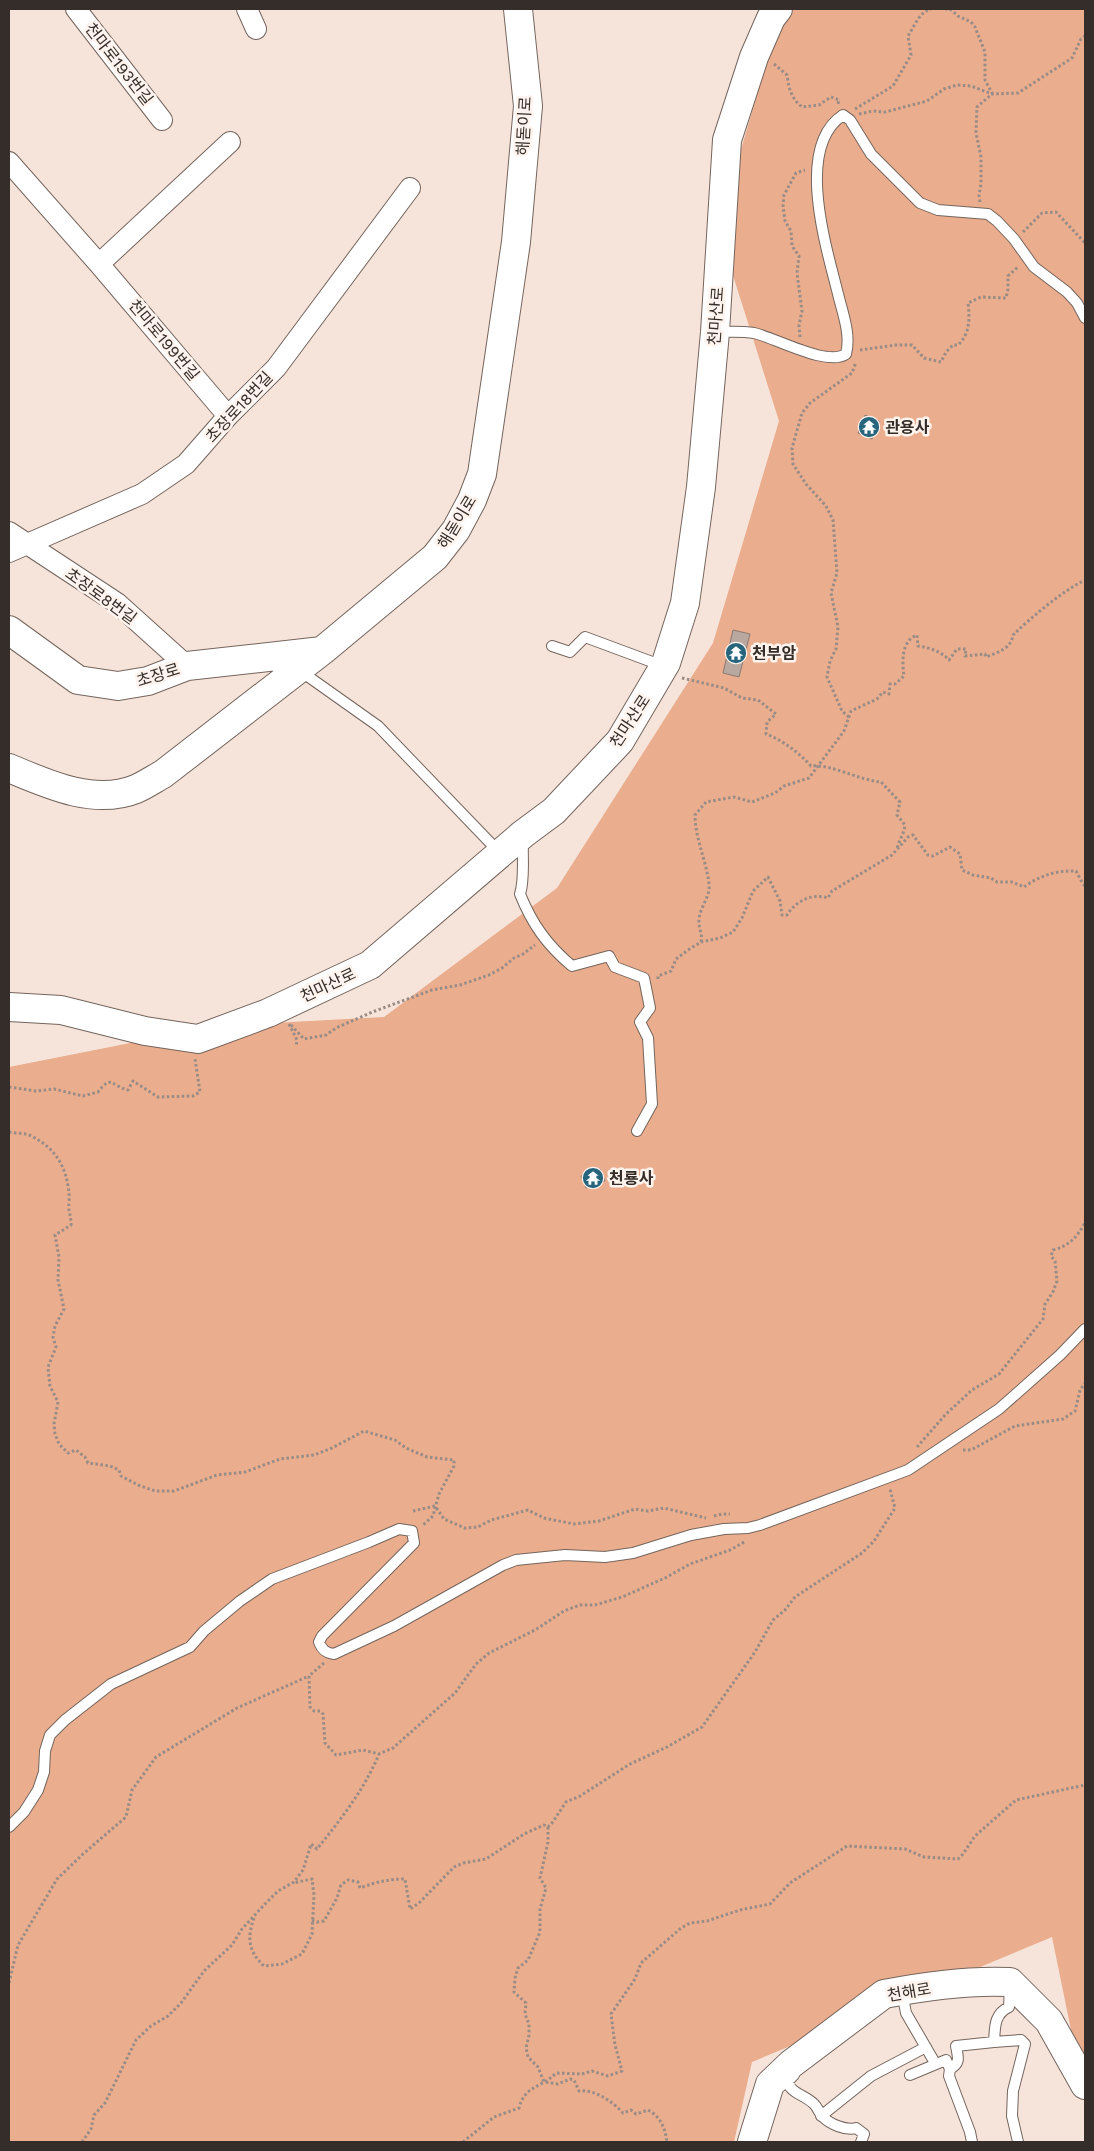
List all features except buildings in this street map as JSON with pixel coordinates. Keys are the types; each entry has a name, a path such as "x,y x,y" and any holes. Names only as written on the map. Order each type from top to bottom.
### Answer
{"street":[{"name":"천마로193번길","path":"76,9 162,120"},
{"name":"해돋이로","path":"9,768 70,792 113,795 135,789 163,774 322,651 435,558 456,530 472,500 482,474 516,242 528,106 518,9"},
{"name":"천마산로","path":"9,1007 61,1010 145,1031 192,1038 198,1038 268,1013 370,965 523,834 554,811 620,741 662,670 685,603 701,487 715,332 727,140 754,57 771,18 778,9"},
{"path":"99,264 230,142"},
{"name":"천마로199번길","path":"9,162 99,264 228,416"},
{"name":"초장로18번길","path":"9,552 142,494 186,464 228,416 276,368 410,188"},
{"name":"초장로8번길","path":"9,532 117,603 188,666"},
{"name":"초장로","path":"9,630 78,680 118,686 148,681 188,666 322,651"},
{"name":"천해로","path":"752,2142 770,2084 791,2064 884,1994 989,1981 1010,1982"},
{"path":"1010,1982 1049,2021 1085,2084"}],"lane":[{"path":"715,332 746,332 818,356 842,358 846,354 848,350 848,331 823,230 817,185 818,164 825,137 843,115 850,120 871,154 920,204 938,210 988,214 1013,239 1028,261 1067,292 1085,318"},
{"path":"552,646 570,652 585,637 662,670"},
{"path":"298,670 378,726 501,854"},
{"path":"523,834 523,884 520,894 530,918 543,938 554,951 572,966 609,956 615,967 644,978 650,1008 640,1022 648,1038 652,1104 637,1131"},
{"path":"9,1827 24,1812 38,1790 44,1772 45,1751 50,1735 65,1720 111,1684 190,1647 204,1631 240,1601 272,1580 369,1542 399,1528 412,1531 414,1544 322,1636 319,1642 322,1648 328,1654 334,1654 394,1626 502,1565 516,1560 565,1555 605,1557 633,1552 692,1535 724,1529 760,1526 908,1470 999,1409 1060,1356 1085,1329"},
{"path":"994,2042 995,2021 1003,2010 1009,2007 1010,1982"},
{"path":"902,1991 906,2013 935,2063"},
{"path":"950,2069 957,2065 959,2061 956,2046 1021,2040 1025,2044 1013,2091 1012,2116 1018,2142"},
{"path":"822,2116 871,2076 926,2047"},
{"path":"910,2075 946,2060 950,2069 949,2076 972,2142"},
{"path":"791,2064 796,2073 787,2082 790,2088 815,2104 822,2116 831,2124 850,2130 856,2128 864,2134 861,2142"}],"path":[{"path":"843,115 893,86 911,54 908,36 920,17 926,10 931,9"},
{"path":"945,9 951,9 958,16 971,22 975,27 985,52 985,80 992,94"},
{"path":"843,115 900,109 927,101 944,89 957,85 971,86 992,94 1018,93 1072,58 1081,39 1085,36"},
{"path":"766,67 774,64 787,75 789,89 794,100 802,108 819,104 831,97 839,100 838,109 843,115"},
{"path":"979,212 982,207 979,195 981,156 976,133 977,107 992,94"},
{"path":"802,350 799,325 802,311 797,273 799,256 792,246 791,231 785,221 783,206 784,195 796,173 818,164"},
{"path":"1013,239 1018,238 1042,213 1056,212 1085,242"},
{"path":"848,350 912,345 924,358 941,362 946,352 953,345 958,345 962,341 970,321 968,303 981,297 1006,298 1008,276 1016,267 1028,261"},
{"path":"849,717 842,711 827,677 830,661 836,649 838,628 831,593 837,573 833,520 826,506 806,484 794,464 792,448 802,414 810,403 852,373 860,350"},
{"path":"701,942 702,936 699,919 710,885 703,852 696,832 695,815 706,802 734,797 752,802 784,786 809,778 836,745 844,732 851,711 877,699 883,692 889,694 890,684 895,684 904,676 904,656 906,646 911,638 917,635 918,646 933,649 949,660 957,649 966,649 965,656 985,654 986,657 1005,649 1012,641 1013,635 1033,617 1068,588 1085,580"},
{"path":"662,670 691,680 724,688 742,698 758,700 776,714 768,722 766,734 779,738 803,755 811,766 818,765 866,781 881,782 900,802 897,815 905,825 904,835 899,842 897,850"},
{"path":"647,993 652,993 658,976 672,971 676,959 701,942 720,938 733,932 742,918 753,891 768,877 780,901 782,915 787,915 793,905 807,898 816,895 828,898 832,892 860,876 897,850 908,836 913,835 928,854 932,856 950,847 960,854 962,870 973,875 991,878 997,882 1012,882 1024,887 1036,878 1067,870 1076,871 1082,884 1085,886"},
{"path":"296,1047 297,1040 287,1020 304,1039 326,1035 336,1028 374,1011 432,990 460,985 489,975 502,968 514,958 531,950 543,938"},
{"path":"9,1087 36,1091 54,1089 83,1096 98,1092 106,1082 115,1083 122,1089 128,1090 133,1081 158,1096 193,1096 200,1092 191,1046 192,1038"},
{"path":"9,1132 32,1136 53,1151 65,1170 69,1193 71,1225 56,1235 58,1280 64,1309 55,1326 54,1337 56,1347 48,1368 50,1386 58,1402 54,1424 55,1434 63,1449 68,1453 76,1450 85,1457 88,1463 110,1466 119,1470 121,1476 138,1485 154,1491 174,1491 217,1475 245,1472 280,1459 314,1455 364,1431 395,1440 406,1448 427,1457 454,1460 454,1466 440,1494 433,1516 412,1531"},
{"path":"912,1450 972,1390 1000,1374 1023,1346 1043,1319 1045,1304 1053,1292 1057,1281 1054,1261 1050,1256 1052,1250 1061,1248 1076,1238 1085,1223"},
{"path":"936,1451 971,1450 1015,1426 1063,1419 1075,1411 1080,1390 1085,1382"},
{"path":"546,2082 538,2067 528,2058 526,2048 529,2024 525,2014 526,2003 514,1992 518,1968 528,1960 540,1932 540,1909 546,1888 540,1878 548,1842 548,1827 566,1802 580,1796 642,1757 667,1747 702,1727 755,1652 773,1620 785,1610 795,1597 862,1553 874,1541 895,1508 890,1487 875,1482"},
{"path":"413,1511 435,1506 444,1519 465,1528 478,1527 490,1520 528,1510 544,1518 574,1524 599,1521 635,1508 648,1511 664,1508 706,1518 731,1514"},
{"path":"310,1676 310,1707 314,1712 320,1711 323,1714 325,1743 336,1755 363,1750 379,1754 393,1748 442,1705 455,1692 476,1664 503,1644 535,1630 564,1611 580,1605 595,1605 622,1597 666,1578 690,1564 736,1548 760,1531 760,1526"},
{"path":"9,1983 18,1945 57,1879 82,1854 126,1817 132,1790 156,1757 238,1708 310,1676 334,1654"},
{"path":"82,2142 91,2129 94,2115 105,2103 136,2040 151,2026 168,2016 182,2003 204,1971 232,1945 242,1929 278,1891 294,1882 303,1870 311,1844 317,1849 335,1827 361,1791 379,1754"},
{"path":"463,2142 494,2117 519,2108 522,2097 530,2090 546,2082 556,2073 582,2074 592,2071 608,2076 622,2071 615,2045 612,2014 634,1979 641,1963 681,1928 690,1923 707,1921 740,1910 770,1904 790,1883 847,1846 904,1849 924,1857 958,1859 975,1836 1016,1800 1085,1785"},
{"path":"312,1920 317,1922 324,1921 335,1903 341,1885 348,1880 358,1882 360,1888 388,1879 405,1879 410,1909 454,1867 473,1860 486,1859 524,1834 544,1826 548,1827"},
{"path":"254,1917 248,1933 253,1955 264,1966 282,1964 302,1954 312,1934 314,1895 312,1879 295,1882 274,1895"},
{"path":"546,2082 558,2084 570,2079 574,2080 579,2091 587,2090 614,2102 623,2113 631,2110 636,2114 648,2110 658,2115 663,2125 667,2142"}],"shaded area":[{"path":"794,9 1085,9 1085,2077 1079,2069 1052,1937 752,2062 734,2142 9,2142 9,1067 216,1026 384,1017 557,888 713,643 779,421 718,228 776,30"}],"place":[{"name":"관용사","path":"869,427"},
{"name":"천부암","path":"736,653"},
{"name":"천룡사","path":"593,1178"}]}
